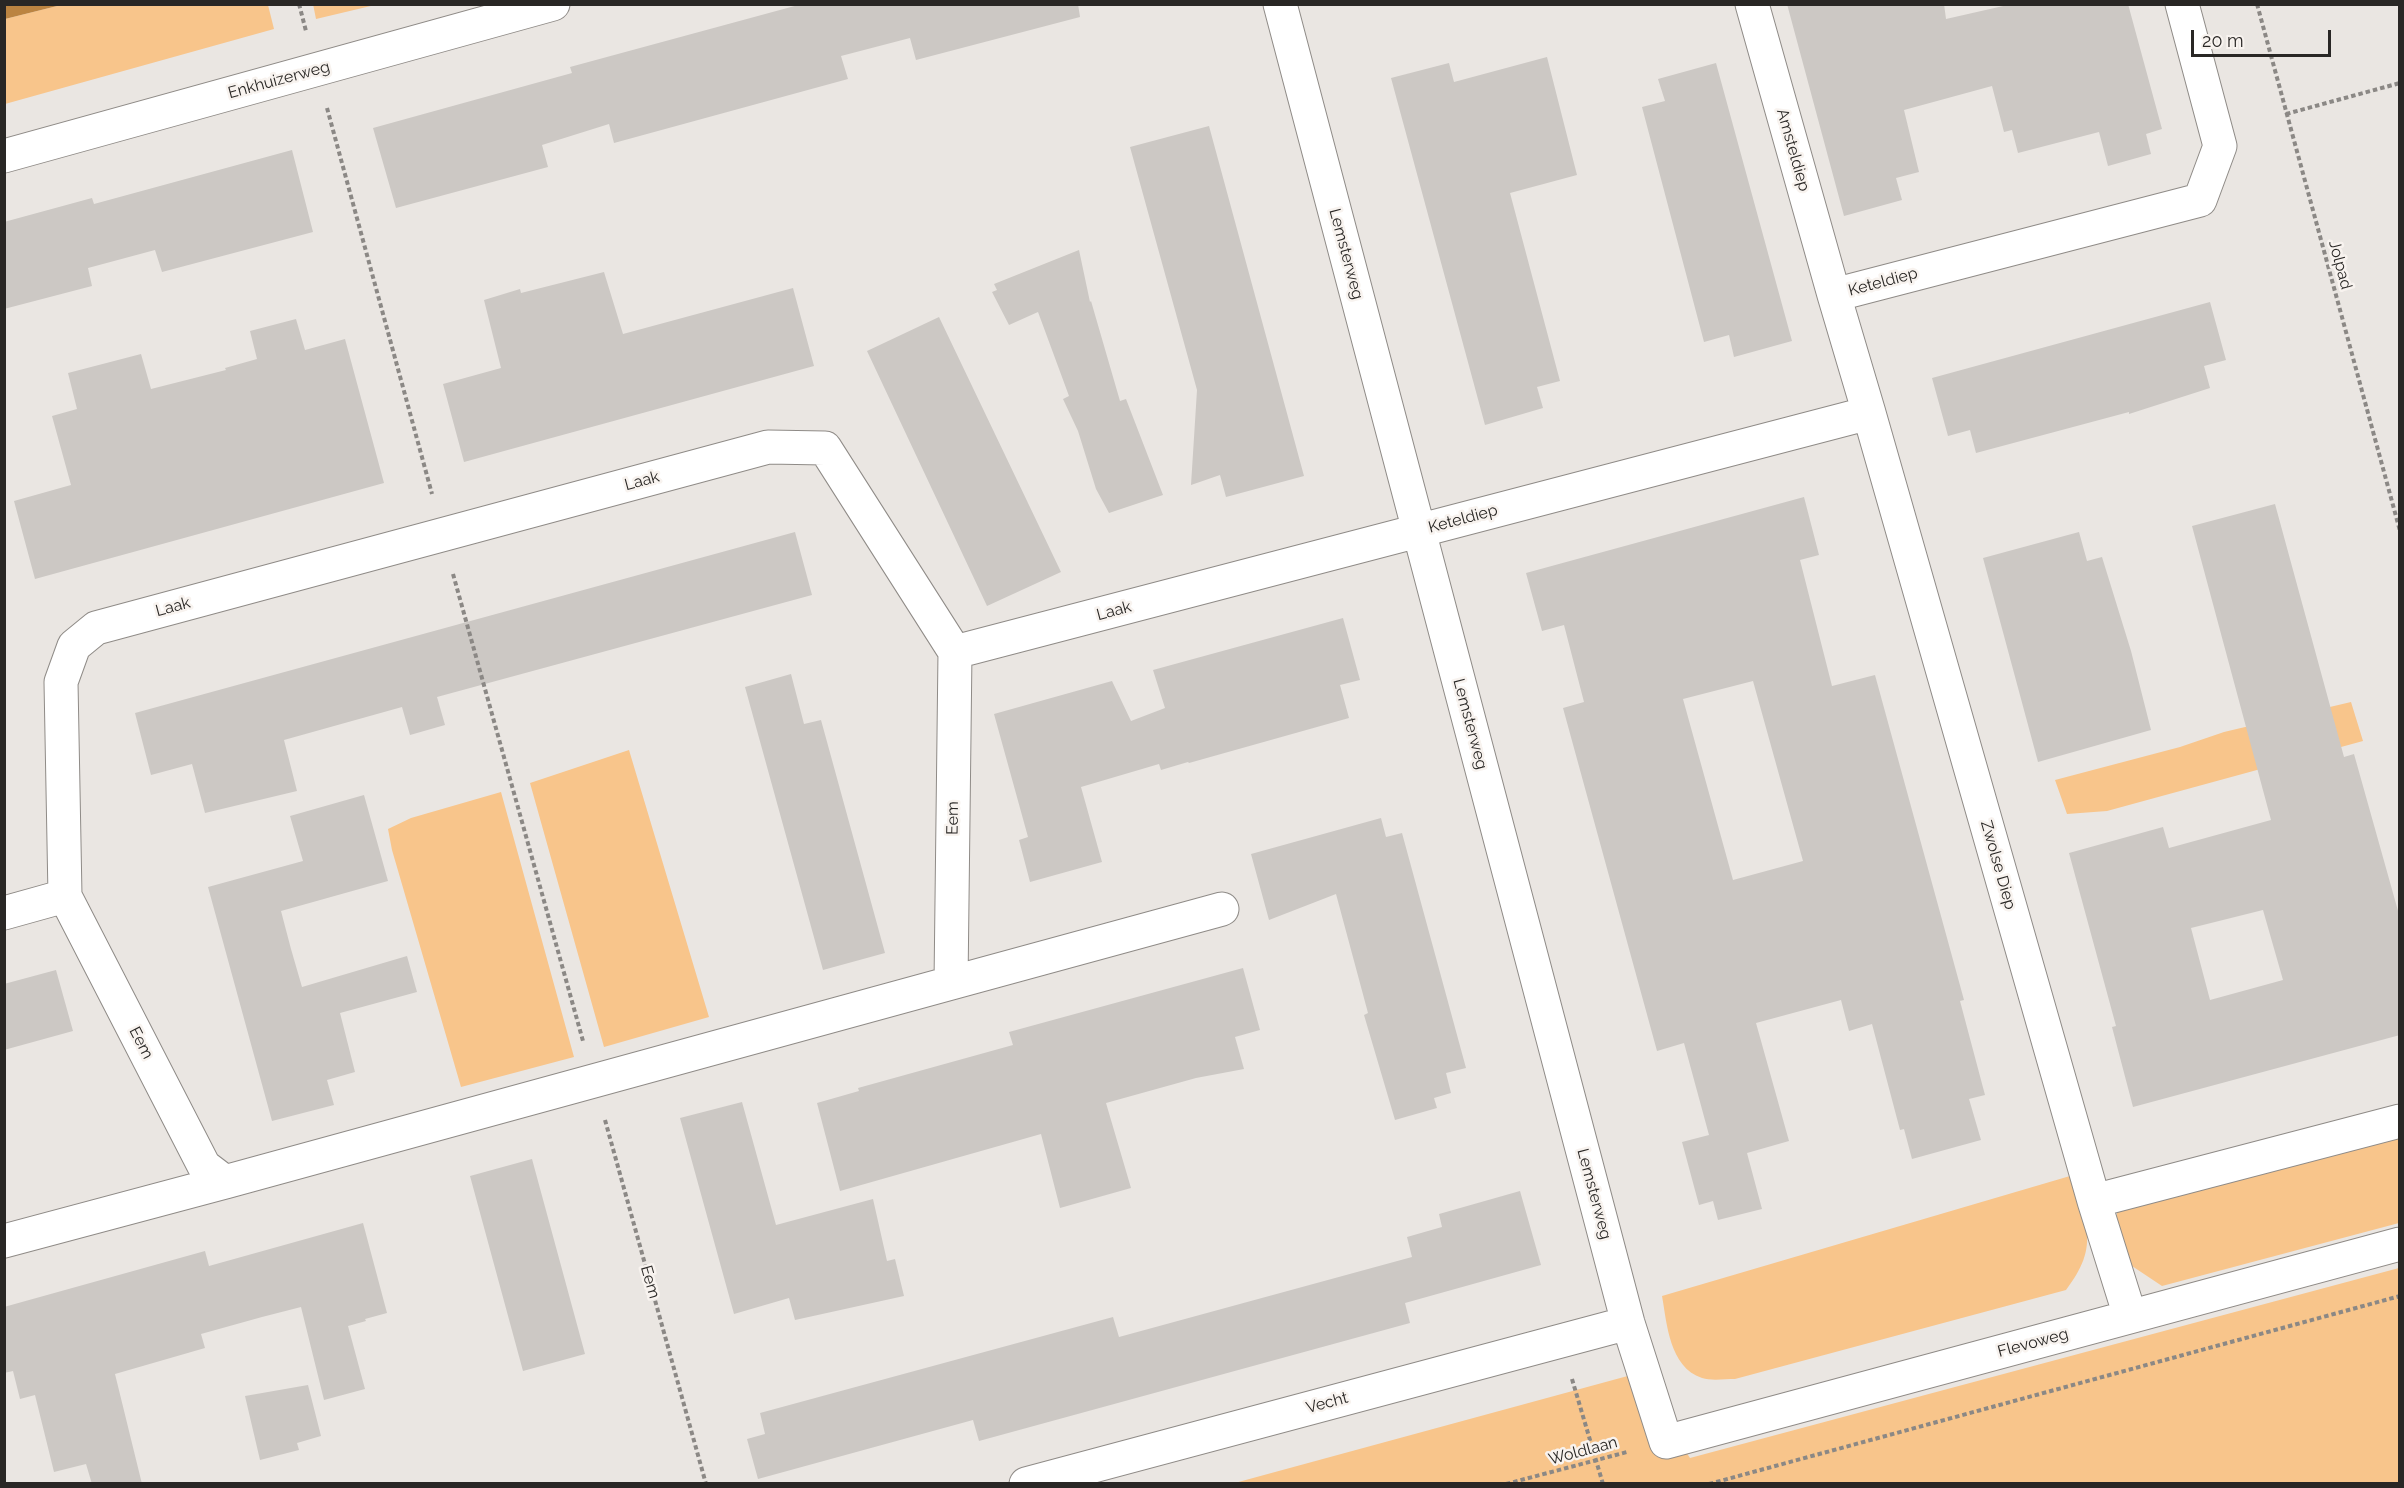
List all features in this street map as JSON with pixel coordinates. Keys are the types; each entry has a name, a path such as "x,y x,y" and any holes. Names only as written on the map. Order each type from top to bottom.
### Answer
{"street":[{"name":"Enkhuizerweg","path":"4,156 553,4"},
{"name":"Lemsterweg","path":"1280,4 1628,1323 1666,1442"},
{"name":"Amsteldiep","path":"1752,4 1834,295"},
{"name":"Keteldiep","path":"1419,531 1869,413 1834,295 2200,200 2220,146 2182,4"},
{"name":"Zwolse Diep","path":"1869,413 2094,1201 2130,1316"},
{"name":"Laak","path":"65,896 61,682 74,646 96,628 768,447 825,448 955,652 1419,531"},
{"name":"Eem","path":"951,983 955,652"},
{"path":"4,913 65,896"},
{"name":"Eem","path":"65,896 204,1166 225,1182"},
{"path":"4,1241 1222,909"},
{"path":"2094,1201 2400,1121"},
{"name":"Flevoweg","path":"1666,1442 2400,1244"},
{"name":"Vecht","path":"1026,1484 1628,1323"}],"path":[{"name":"Jolpad","path":"2257,4 2400,531"},
{"path":"2286,114 2400,84"},
{"name":"Eem","path":"594,1080 706,1484"},
{"path":"1709,1484 2400,1296"},
{"path":"1561,1341 1603,1484"},
{"name":"Woldlaan","path":"1506,1484 1666,1442"}],"shaded area":[{"path":"5,4 61,4 61,5 5,19"},
{"path":"313,4 375,4 375,5 316,19"},
{"path":"61,5 268,5 274,29 5,104 5,19"},
{"path":"2351,702 2363,741 2107,811 2067,814 2055,780 2180,747 2224,732"},
{"path":"629,750 709,1017 604,1047 530,783"},
{"path":"501,792 574,1057 461,1087 392,850 388,829 411,818"},
{"path":"2399,1131 2399,1223 2162,1286 2129,1264 2117,1230 2117,1210"},
{"path":"2070,1176 2085,1222 2087,1247 2077,1274 2066,1290 1735,1379 1702,1378 1691,1372 1676,1354 1668,1331 1662,1296"},
{"path":"2399,1268 2399,1483 1231,1484 1635,1374 1690,1458"}],"building":[{"path":"802,4 1078,4 1080,17 916,60 910,38 841,56 848,79 614,143 609,124 542,145 548,167 396,208 373,128 572,73 570,67"},
{"path":"1787,4 1944,4 1946,19 2012,4 2128,4 2162,129 2146,134 2151,154 2108,166 2099,132 2018,153 2012,130 2004,132 1992,86 1904,110 1919,172 1896,178 1902,200 1844,216"},
{"path":"1547,57 1577,175 1510,193 1560,381 1537,387 1543,408 1485,425 1391,78 1449,63 1454,82"},
{"path":"1716,63 1792,341 1734,357 1729,335 1704,342 1642,107 1665,101 1658,79"},
{"path":"1209,126 1304,476 1226,497 1220,475 1191,485 1197,390 1130,147"},
{"path":"292,150 313,232 162,272 155,250 88,268 92,286 4,309 4,222 92,198 94,204"},
{"path":"1079,250 1090,302 1120,401 1126,399 1163,495 1109,513 1096,489 1078,431 1063,399 1069,396 1038,312 1009,325 992,292 997,290 994,284"},
{"path":"604,272 623,334 793,288 814,366 464,462 443,384 501,368 484,300 520,289 521,293"},
{"path":"2210,302 2226,360 2204,366 2210,388 2129,414 2129,412 1976,453 1970,430 1948,436 1932,378"},
{"path":"939,317 1061,572 987,606 867,351"},
{"path":"296,319 305,350 345,339 384,483 35,579 14,501 71,485 52,416 77,409 68,373 141,354 151,389 226,370 225,368 257,359 250,331"},
{"path":"1804,497 1819,555 1800,560 1832,686 1875,675 1964,1000 1960,1001 1985,1095 1969,1099 1981,1140 1912,1159 1904,1129 1900,1130 1872,1024 1849,1031 1841,1000 1756,1023 1789,1141 1747,1153 1762,1209 1718,1220 1713,1201 1699,1205 1682,1142 1709,1135 1684,1043 1657,1051 1563,708 1584,702 1564,625 1542,631 1526,573","holes":["1753,681 1803,861 1733,880 1683,699"]},
{"path":"2275,504 2344,757 2354,754 2400,918 2400,1035 2133,1107 2112,1027 2116,1026 2069,853 2163,827 2169,848 2271,820 2192,526","holes":["2263,910 2283,980 2210,1000 2191,928"]},
{"path":"795,532 812,595 437,697 445,725 410,735 402,707 284,740 297,791 205,813 192,764 151,775 135,713"},
{"path":"2079,532 2087,561 2102,557 2131,651 2151,730 2038,762 1983,558"},
{"path":"1343,618 1360,680 1340,685 1349,718 1189,763 1161,770 1159,764 1081,787 1102,862 1030,882 1019,840 1028,837 994,714 1112,681 1131,721 1165,708 1153,670"},
{"path":"791,674 804,724 821,720 885,953 823,970 745,687"},
{"path":"364,795 388,881 281,911 291,949 302,987 407,956 417,992 340,1013 355,1072 327,1080 334,1105 272,1121 208,887 303,861 290,816"},
{"path":"1381,818 1386,837 1402,833 1466,1068 1446,1073 1451,1093 1434,1098 1437,1108 1395,1120 1364,1015 1368,1013 1336,894 1269,920 1251,854"},
{"path":"1243,968 1260,1030 1235,1037 1244,1069 1196,1078 1106,1103 1131,1188 1060,1208 1041,1134 840,1191 817,1103 859,1091 858,1088 1013,1045 1009,1032"},
{"path":"56,970 73,1031 4,1050 4,984"},
{"path":"742,1102 776,1225 873,1199 887,1261 895,1259 904,1296 795,1320 789,1298 734,1314 680,1118"},
{"path":"532,1159 585,1354 523,1371 470,1176"},
{"path":"1520,1191 1541,1265 1405,1303 1410,1323 979,1441 973,1420 758,1479 747,1439 765,1434 760,1413 1113,1317 1119,1337 1412,1257 1407,1237 1442,1227 1439,1214"},
{"path":"363,1223 387,1313 348,1326 365,1389 324,1400 301,1307 262,1317 201,1334 205,1348 115,1374 142,1484 92,1484 86,1464 54,1472 35,1395 20,1399 13,1371 4,1373 4,1307 205,1251 209,1266"},
{"path":"308,1385 321,1436 297,1443 299,1450 260,1460 245,1396"}]}
